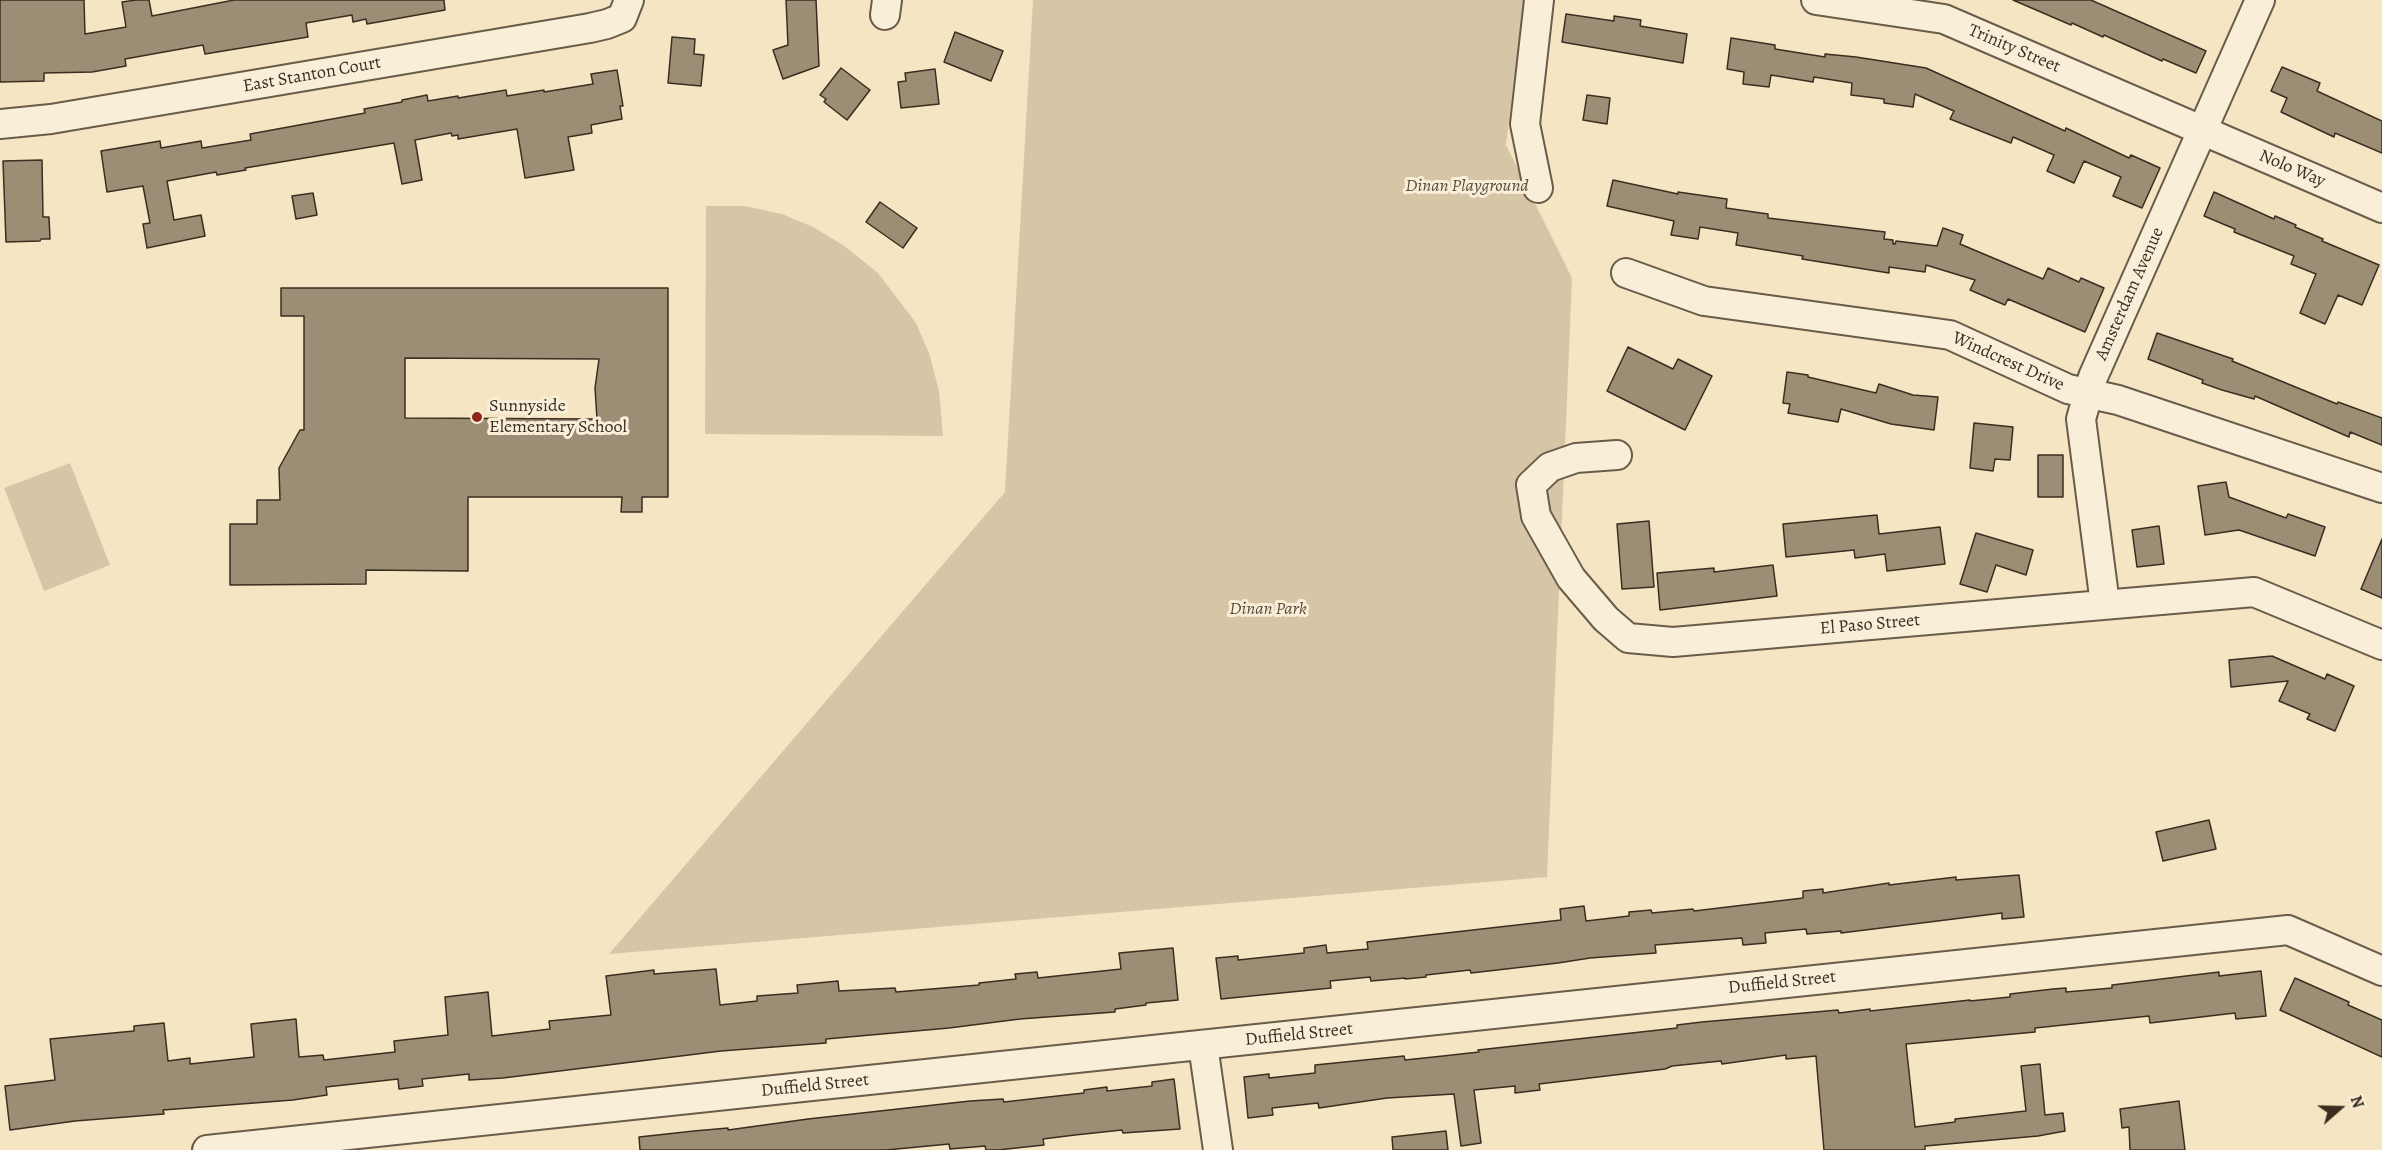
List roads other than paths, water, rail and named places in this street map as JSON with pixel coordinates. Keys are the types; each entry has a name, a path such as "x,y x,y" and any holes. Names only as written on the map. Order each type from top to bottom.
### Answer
{"street":[{"path":"1538,188 1525,124 1539,0"},
{"name":"Trinity Street","path":"1816,0 1944,19 2202,130"},
{"name":"Amsterdam Avenue","path":"2105,604 2081,419 2093,377 2260,0"},
{"name":"East Stanton Court","path":"0,123 51,119 578,30 608,24 625,9"},
{"name":"Nolo Way","path":"2202,130 2382,208"},
{"name":"Windcrest Drive","path":"1626,273 1704,301 1950,335 2068,389 2118,400 2382,488"},
{"name":"El Paso Street","path":"1617,455 1576,458 1550,467 1531,485 1536,516 1571,578 1605,619 1628,638 1673,642 2254,592 2382,645"},
{"name":"Duffield Street","path":"207,1150 2288,930 2382,971"},
{"path":"1203,1045 1218,1150"}],"place":[{"name":"Sunnyside Elementary School","path":"477,417"}],"park label":[{"name":"Dinan Playground","path":"1467,187"},
{"name":"Dinan Park","path":"1268,610"}]}
